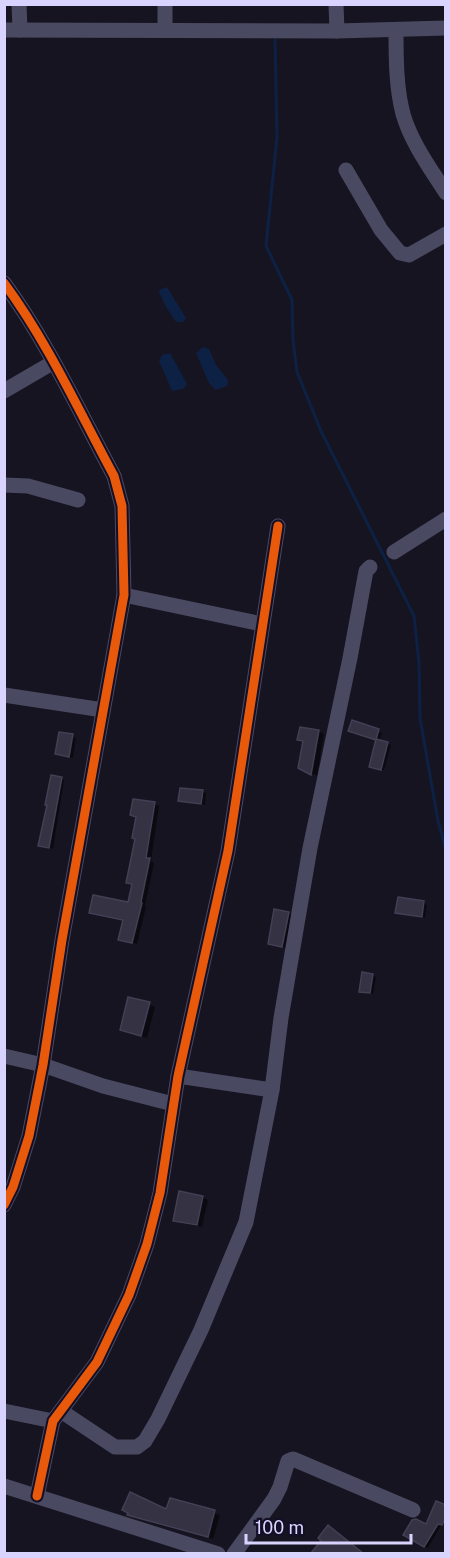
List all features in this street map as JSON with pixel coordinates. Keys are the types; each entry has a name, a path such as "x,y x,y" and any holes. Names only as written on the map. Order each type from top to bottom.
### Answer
{"street":[{"path":"19,4 12,30 337,31 446,28"},
{"path":"165,4 165,30"},
{"path":"336,4 337,31"},
{"path":"396,30 396,69 404,115 422,156 446,193"},
{"path":"346,170 381,230 400,254 409,255 446,234"},
{"path":"4,283 20,305 114,476 123,506 124,595 62,940 43,1065 29,1136 13,1187 4,1205"},
{"path":"4,391 52,363"},
{"path":"4,485 28,486 78,500"},
{"path":"394,552 446,519"},
{"path":"37,1496 57,1416 97,1362 129,1295 147,1244 160,1193 178,1076 228,851 278,526"},
{"path":"4,1411 57,1416 115,1447 137,1447 145,1441 158,1419 201,1330 246,1222 272,1090 281,1018 310,848 366,571 370,567"},
{"path":"124,595 262,624"},
{"path":"4,695 103,710"},
{"path":"4,1056 43,1065 103,1086 173,1104"},
{"path":"178,1076 272,1090"},
{"path":"234,1554 274,1499 288,1461 293,1459 412,1510"},
{"path":"4,1486 218,1554"}],"water":[{"path":"167,287 186,318 183,322 176,322 159,292"},
{"path":"203,347 209,349 216,365 228,380 227,386 216,390 209,383 196,353"},
{"path":"170,353 187,384 183,389 172,391 159,361 162,355"}],"building":[{"path":"352,720 379,729 376,740 348,731"},
{"path":"300,727 319,730 311,775 298,768 303,741 297,740"},
{"path":"59,732 73,734 69,757 55,754"},
{"path":"376,739 388,742 381,770 369,767"},
{"path":"51,775 62,777 49,848 38,846"},
{"path":"180,788 203,790 201,804 178,801"},
{"path":"133,799 155,802 146,858 150,858 132,943 118,940 123,920 89,913 93,895 128,902 132,884 126,883 135,839 132,838 136,817 130,815"},
{"path":"398,897 424,901 422,917 395,913"},
{"path":"274,909 289,912 282,947 268,944"},
{"path":"362,972 373,974 370,993 359,992"},
{"path":"128,997 150,1002 141,1036 120,1030"},
{"path":"179,1191 203,1196 197,1225 173,1221"},
{"path":"130,1492 166,1509 170,1498 215,1510 208,1537 127,1515 128,1513 122,1510"},
{"path":"436,1501 446,1505 446,1517 442,1525 438,1524 424,1547 403,1535 412,1520 416,1519 426,1524"},
{"path":"328,1525 364,1554 310,1554 321,1541 318,1538"}],"waterway":[{"path":"275,40 277,137 266,246 292,300 297,372 321,431 414,616 419,663 420,718 438,821 446,850"}],"cycle path":[{"path":"4,283 49,353 114,476 122,506 124,595 62,940 43,1065 29,1136 13,1187 4,1205"},
{"path":"37,1496 53,1421 97,1362 129,1295 147,1244 160,1193 178,1076 228,851 278,526"}]}
